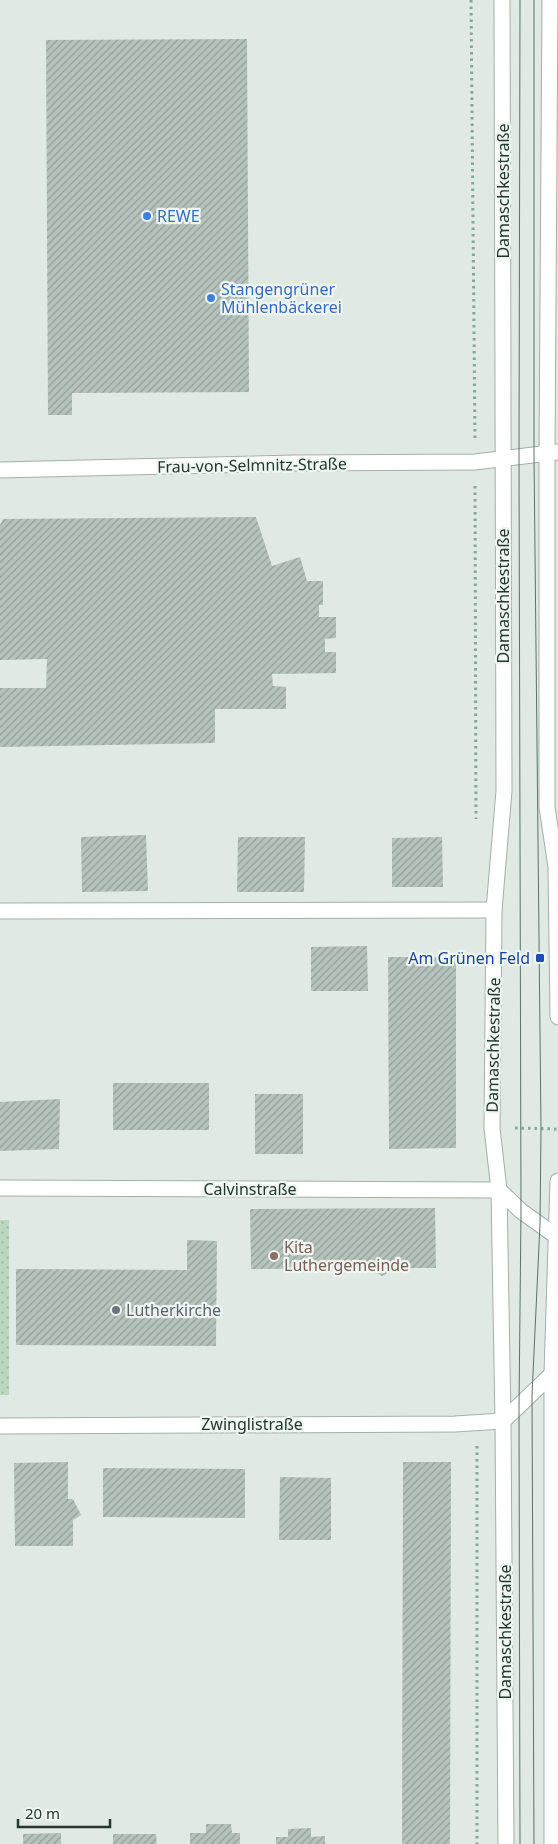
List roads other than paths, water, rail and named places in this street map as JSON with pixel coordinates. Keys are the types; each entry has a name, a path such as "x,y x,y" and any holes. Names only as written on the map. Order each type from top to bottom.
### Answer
{"street":[{"name":"Damaschkestraße","path":"502,0 504,790 494,910 492,1128 499,1190 503,1421 506,1844"},
{"path":"550,0 552,453 547,807 556,867 558,1017"},
{"name":"Frau-von-Selmnitz-Straße","path":"0,470 475,462 552,453"},
{"path":"0,910 494,910"},
{"path":"552,1844 558,1181"},
{"name":"Calvinstraße","path":"0,1188 499,1190"},
{"path":"499,1190 521,1211 557,1236"},
{"path":"503,1421 555,1374"},
{"name":"Zwinglistraße","path":"0,1426 455,1424 503,1421"}],"tram line":[{"path":"520,0 520,1844"},
{"path":"534,0 534,455 541,1129 540,1224 532,1395 534,1844"}],"place":[{"name":"REWE","path":"147,216"},
{"name":"Stangengrüner Mühlenbäckerei","path":"211,298"},
{"name":"Am Grünen Feld","path":"540,958"},
{"name":"Kita Luthergemeinde","path":"274,1256"},
{"name":"Lutherkirche","path":"116,1310"}]}
